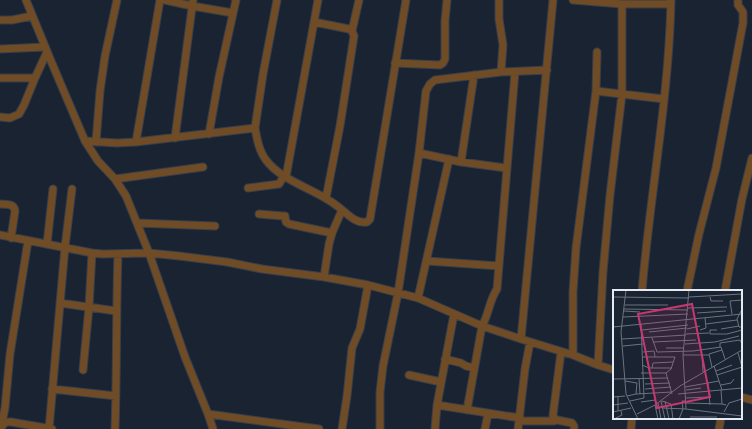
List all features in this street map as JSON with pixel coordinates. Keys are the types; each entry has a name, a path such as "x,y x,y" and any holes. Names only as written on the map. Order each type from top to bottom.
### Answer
{"street":[{"path":"26,0 85,141 98,161 115,179 126,196 149,253 185,357 213,429"},
{"path":"96,142 100,91 105,56 117,0"},
{"path":"136,142 160,0"},
{"path":"165,0 193,3 233,14"},
{"path":"209,134 219,77 236,0"},
{"path":"277,0 263,74 255,128 259,147 266,160 275,170 326,198 349,216 362,223 367,222 370,219 406,0"},
{"path":"248,188 276,185 285,176 318,0"},
{"path":"326,198 340,126 354,36 352,31 359,0"},
{"path":"395,63 440,65 443,63 447,0"},
{"path":"499,0 499,19 503,46 501,72"},
{"path":"521,339 553,0"},
{"path":"573,0 622,4 671,2 669,52 642,290"},
{"path":"687,290 699,234 716,168 743,23 743,12 738,5 738,0"},
{"path":"176,138 193,3"},
{"path":"598,365 603,272 610,195 622,94 622,4"},
{"path":"743,12 752,14"},
{"path":"0,20 12,20 32,16"},
{"path":"314,22 349,29 352,31"},
{"path":"0,49 46,50"},
{"path":"0,117 10,118 19,114 46,50"},
{"path":"573,355 572,292 576,248 596,91 597,52"},
{"path":"380,429 380,392 383,366 398,292 419,153 426,91 430,84 435,80 501,72 547,70"},
{"path":"466,410 482,326 486,320 493,296 497,289 515,72"},
{"path":"461,162 474,75"},
{"path":"0,78 35,78"},
{"path":"596,91 664,99"},
{"path":"85,141 136,142 255,128"},
{"path":"419,153 448,160 506,168"},
{"path":"725,290 742,199 752,158"},
{"path":"418,298 448,160"},
{"path":"115,179 203,167"},
{"path":"47,244 53,189"},
{"path":"1,427 6,422 11,422 50,429 64,248 72,189"},
{"path":"0,204 10,205 15,208 11,238"},
{"path":"324,277 332,232 342,210"},
{"path":"259,214 283,216 286,218 286,222 290,224 332,232"},
{"path":"137,223 215,226"},
{"path":"0,235 92,253 149,253 179,256 228,262 368,285 418,298 482,326 573,355 613,370"},
{"path":"1,427 5,408 10,354 28,241"},
{"path":"83,370 92,253"},
{"path":"115,429 118,254"},
{"path":"427,261 499,266"},
{"path":"342,429 352,348 360,330 368,285"},
{"path":"60,303 116,311"},
{"path":"435,429 437,405 454,314"},
{"path":"518,429 525,369 530,342"},
{"path":"562,352 553,417 557,420 572,423 574,429"},
{"path":"445,359 474,368"},
{"path":"409,375 441,382"},
{"path":"52,389 116,396"},
{"path":"742,397 752,400"},
{"path":"437,405 520,418 520,420 554,421"},
{"path":"208,414 319,429"},
{"path":"485,429 488,414"},
{"path":"631,429 632,419"},
{"path":"719,429 721,419"}]}
